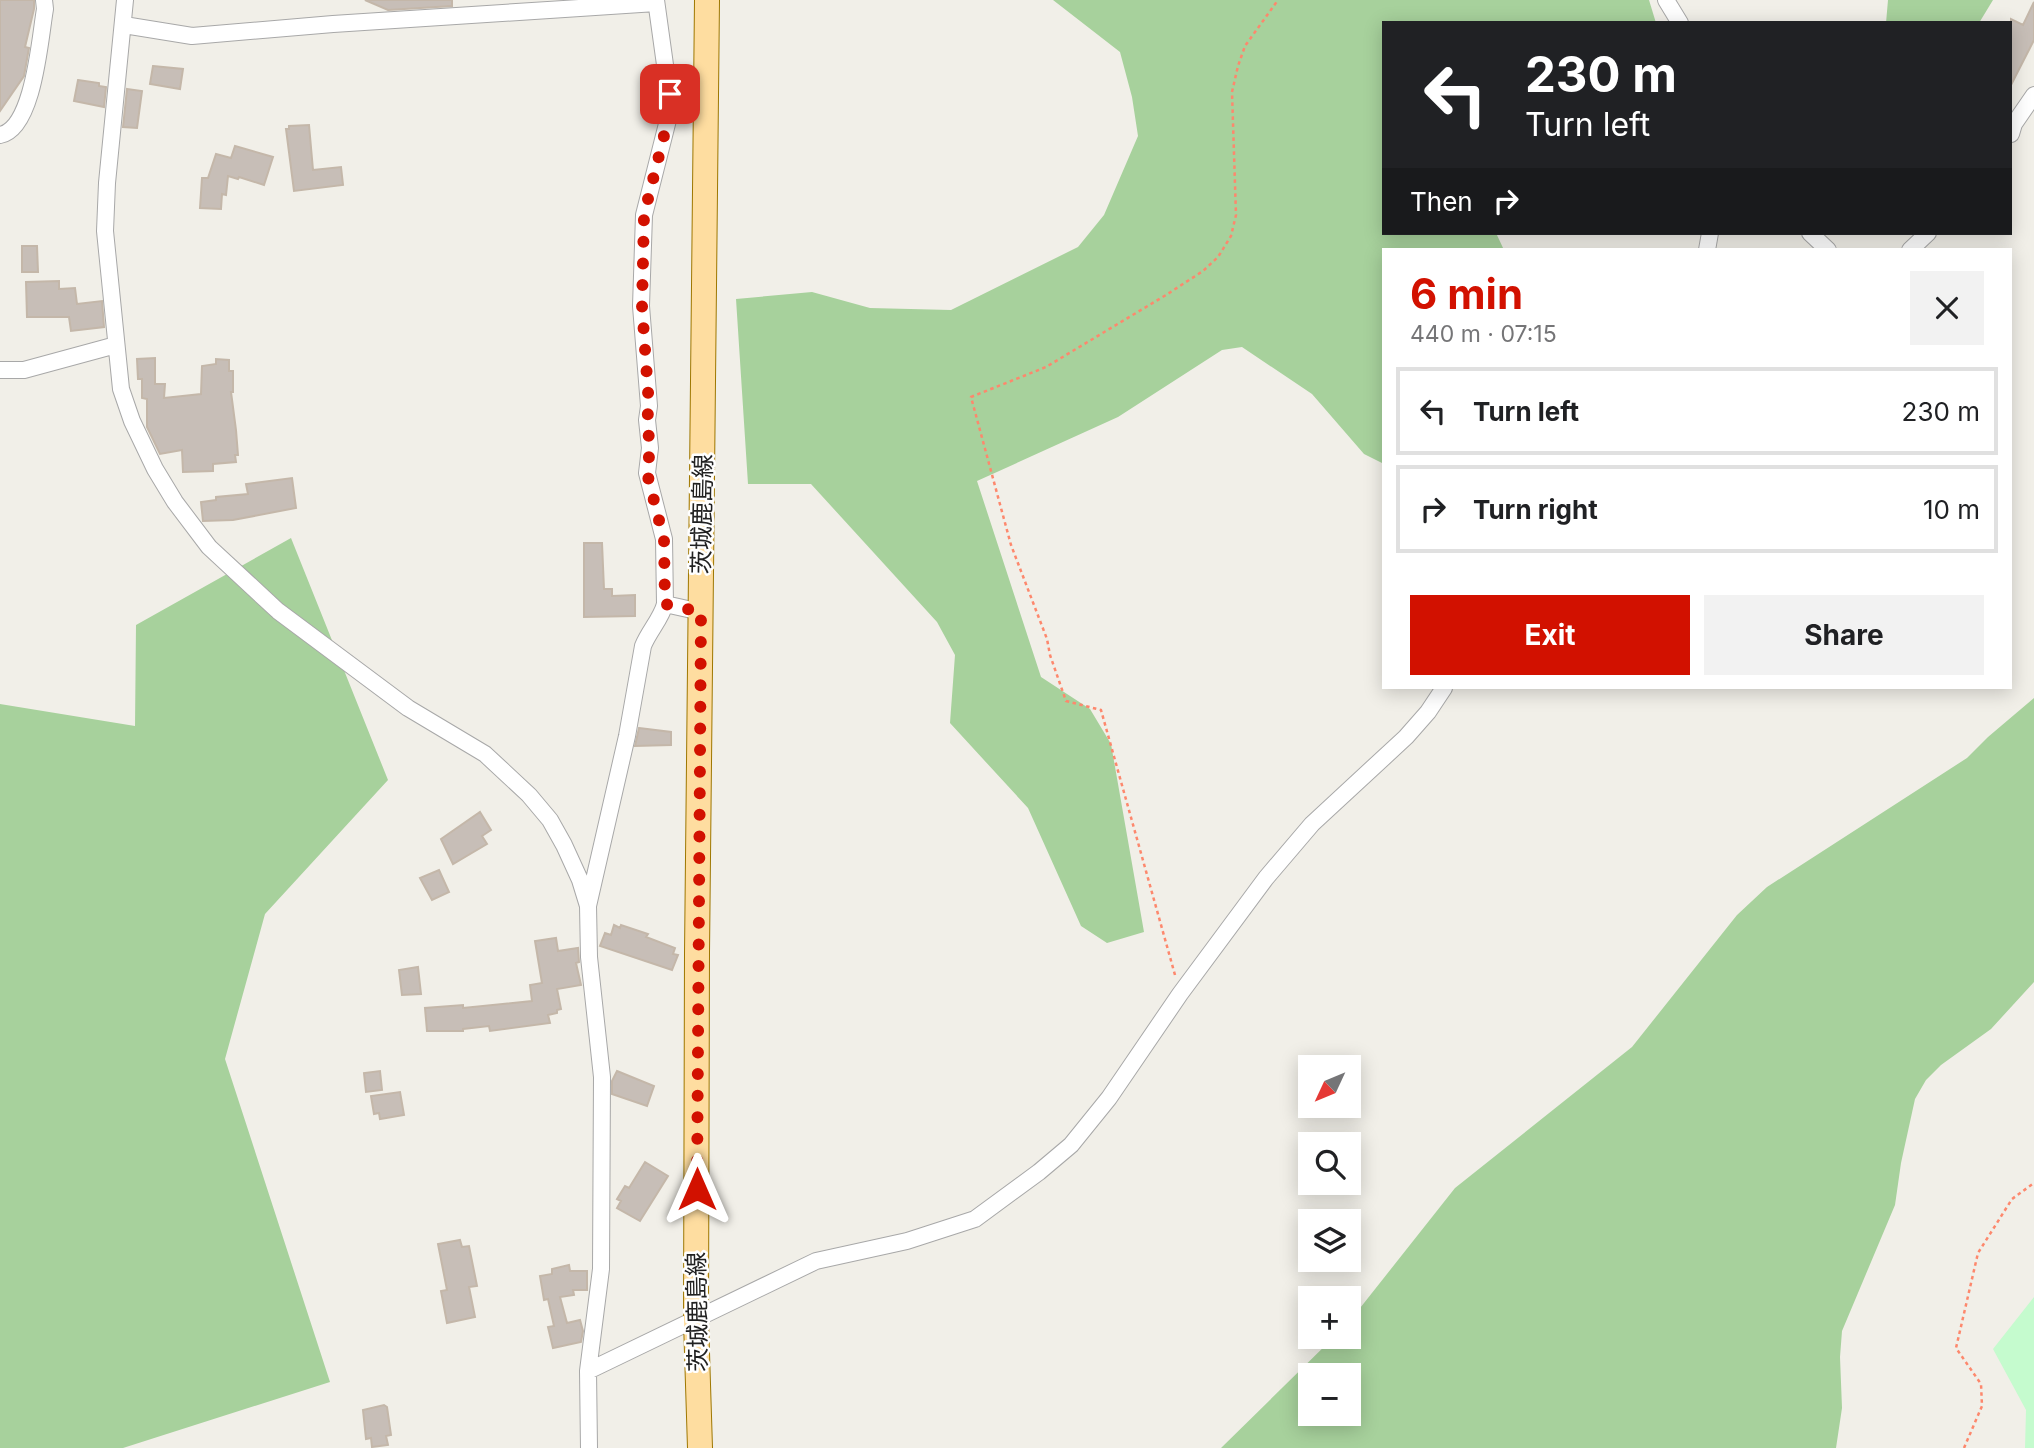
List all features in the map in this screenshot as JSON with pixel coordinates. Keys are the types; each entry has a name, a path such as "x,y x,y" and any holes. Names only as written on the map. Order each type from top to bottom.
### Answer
{"main road":[{"name":"茨城鹿島線","path":"700,1448 696,1321 707,0"}],"street":[{"path":"0,135 6,134 14,126 28,101 36,71 44,0"},
{"path":"125,0 104,231 121,388 132,421 155,470 209,547 278,611 408,708 485,754 508,774 550,820 580,880 588,906"},
{"path":"1666,0 1679,21"},
{"path":"124,25 192,36 656,1 671,108 644,215 642,306 649,406 647,420 650,448 647,473 664,540 665,604 663,613 648,631 643,646 627,736 588,906 589,957 602,1077 601,1269 588,1371 589,1448"},
{"path":"670,94 707,96"},
{"path":"2012,131 2034,95"},
{"path":"1812,235 1826,248"},
{"path":"1912,248 1926,235"},
{"path":"0,370 24,370 116,345"},
{"path":"665,604 701,612"},
{"path":"588,1371 816,1261 907,1241 975,1219 1014,1192 1071,1145 1109,1098 1258,887 1304,833 1406,737 1443,689"}],"path":[{"path":"1180,994 1101,710 1066,701 1047,639 1011,545 971,397 1046,368 1203,271 1217,257 1231,236 1236,215 1233,92 1238,66 1245,46 1279,0"},
{"path":"1964,1448 1982,1406 1981,1384 1956,1348 1979,1253 2012,1199 2034,1184"}],"green space":[{"path":"1053,0 1649,0 1655,21 1382,21 1382,235 1497,235 1503,248 1382,248 1382,463 1364,454 1312,394 1242,347 1222,350 1118,417 977,481 1041,677 1090,709 1111,744 1144,932 1107,943 1081,926 1028,808 950,723 955,655 937,622 811,484 748,484 736,299 812,292 870,308 951,310 1078,247 1104,215 1138,136 1132,97 1120,52"},
{"path":"1888,0 1993,0 1980,21 1886,21"},
{"path":"291,538 388,780 265,914 225,1059 330,1382 123,1448 0,1448 0,704 135,726 136,625"},
{"path":"2034,698 2034,982 1991,1029 1941,1065 1926,1080 1915,1099 1895,1205 1842,1331 1842,1408 1836,1448 1221,1448 1298,1372 1298,1426 1361,1426 1361,1363 1308,1363 1322,1349 1361,1349 1361,1307 1455,1188 1632,1047 1737,915 1767,887 1967,758"},
{"path":"2034,1297 2034,1448 2025,1448 2026,1410 1993,1349"}],"building":[{"path":"0,0 34,0 34,9 25,47 29,48 24,76 0,111"},
{"path":"365,0 452,0 452,6 388,10"},
{"path":"2034,2 2034,40 2012,83 2011,19 2023,25"},
{"path":"153,66 183,69 180,89 150,84"},
{"path":"78,80 99,83 99,86 106,87 104,107 74,101"},
{"path":"127,89 142,91 137,128 123,127"},
{"path":"309,125 313,170 341,167 343,185 294,191 286,129 289,129 289,126"},
{"path":"235,146 273,157 264,185 228,176 226,195 222,194 221,209 200,208 202,178 208,178 216,154 231,158"},
{"path":"22,246 37,246 38,272 22,272"},
{"path":"59,281 59,289 75,288 77,304 102,301 104,327 71,331 69,317 27,317 26,282"},
{"path":"155,358 155,384 165,384 164,398 201,394 202,366 216,364 216,359 229,360 229,371 233,371 231,392 238,455 235,455 236,462 213,464 213,471 183,472 182,450 160,454 147,427 147,399 142,398 142,379 138,379 137,359"},
{"path":"292,478 296,508 233,520 203,521 201,502 216,500 216,497 248,494 246,484"},
{"path":"584,543 602,543 604,589 612,589 612,596 635,595 635,616 584,617"},
{"path":"639,728 671,732 671,745 635,746"},
{"path":"480,812 491,830 482,836 487,844 453,864 441,839"},
{"path":"439,870 449,892 432,900 420,878"},
{"path":"614,925 648,934 646,937 675,948 673,954 678,955 672,970 600,946 605,933 611,935"},
{"path":"556,938 558,951 578,948 579,962 576,963 581,985 557,989 561,1009 548,1015 550,1023 490,1031 489,1026 463,1031 427,1031 425,1008 463,1005 463,1008 532,1001 530,985 542,983 535,941"},
{"path":"418,967 421,994 402,995 399,970"},
{"path":"380,1071 382,1090 366,1092 364,1073"},
{"path":"617,1071 654,1086 647,1106 612,1094 612,1081"},
{"path":"400,1092 404,1115 380,1119 379,1113 374,1114 371,1096"},
{"path":"645,1162 668,1176 640,1221 617,1208 621,1201 617,1199 625,1186 629,1188"},
{"path":"460,1240 462,1247 469,1246 477,1286 469,1287 475,1317 447,1323 441,1291 447,1290 438,1244"},
{"path":"569,1265 570,1271 587,1271 587,1290 573,1290 574,1295 560,1297 567,1323 580,1320 583,1331 581,1342 553,1348 548,1327 554,1326 548,1299 544,1300 540,1276 552,1274 552,1269"},
{"path":"384,1405 387,1407 391,1435 386,1436 388,1445 372,1447 371,1438 366,1439 363,1410"}],"route":[{"path":"670,94 671,108 644,215 642,306 649,406 647,420 650,448 647,473 664,540 665,604 701,612 697,1189"}]}
